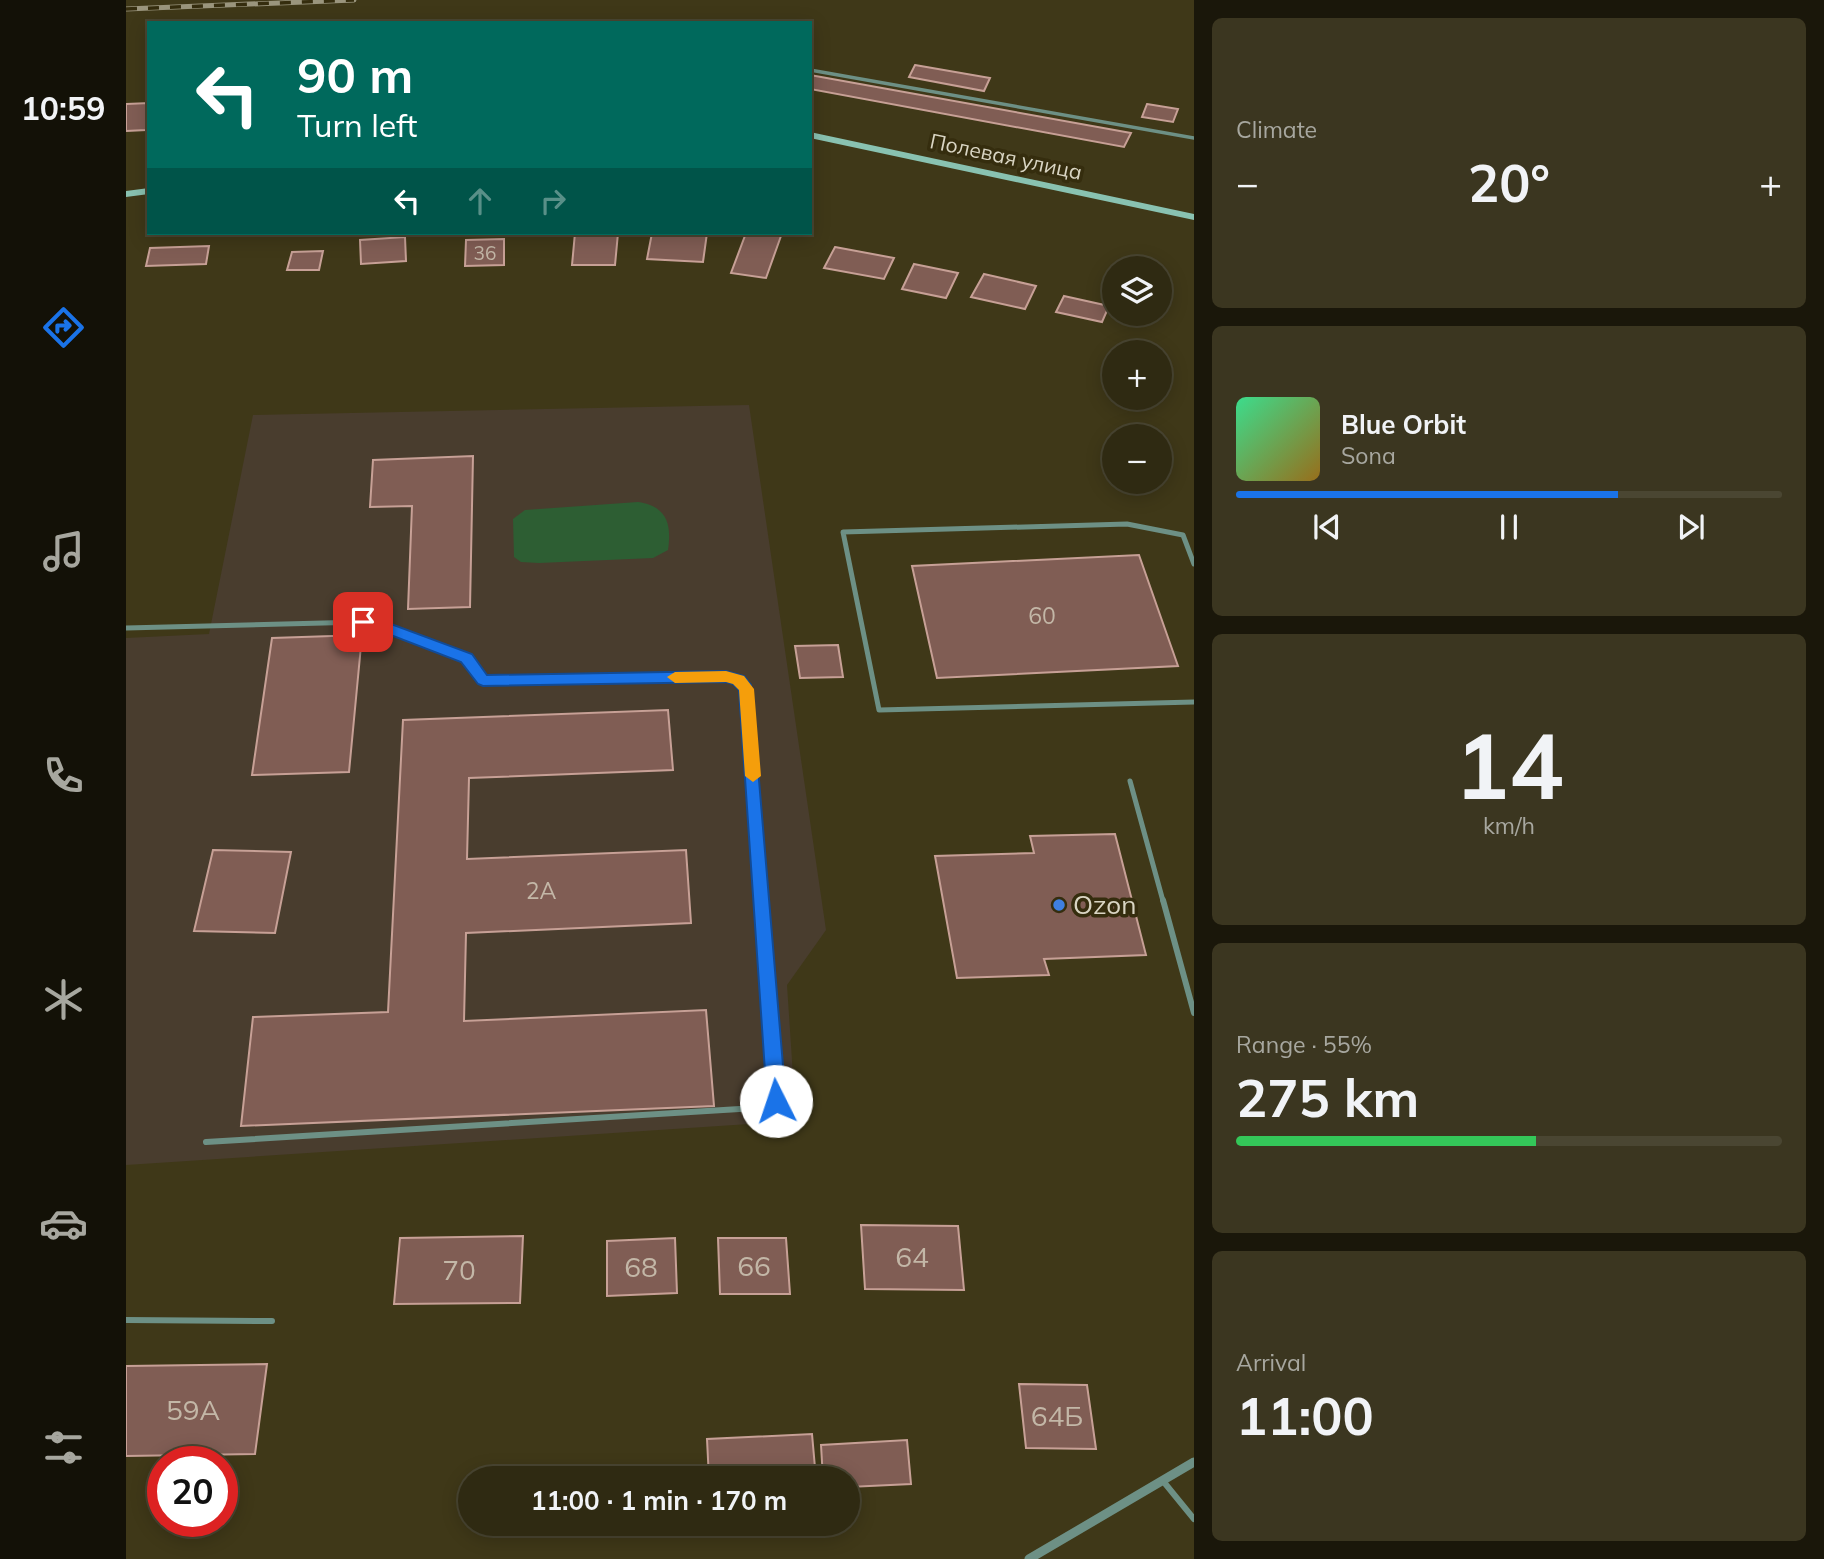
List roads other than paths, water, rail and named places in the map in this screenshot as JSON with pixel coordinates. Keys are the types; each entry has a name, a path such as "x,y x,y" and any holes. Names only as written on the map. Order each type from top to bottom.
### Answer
{"street":[{"name":"Полевая улица","path":"812,135 1194,217"},
{"path":"126,194 147,191"},
{"path":"1029,1559 1194,1462"}],"lane":[{"path":"812,70 1194,138"},
{"path":"1194,564 1183,535 1127,524 843,533 879,710 1194,702"},
{"path":"126,628 363,622 377,624 467,658 483,680 726,677 738,680 746,689 776,1101 771,1107 741,1111 206,1142"},
{"path":"1130,782 1194,1013"},
{"path":"126,1320 272,1321"},
{"path":"1161,1479 1194,1519"}],"railway":[{"path":"126,9 354,0"}],"place":[{"name":"Ozon","path":"1059,905"}]}
